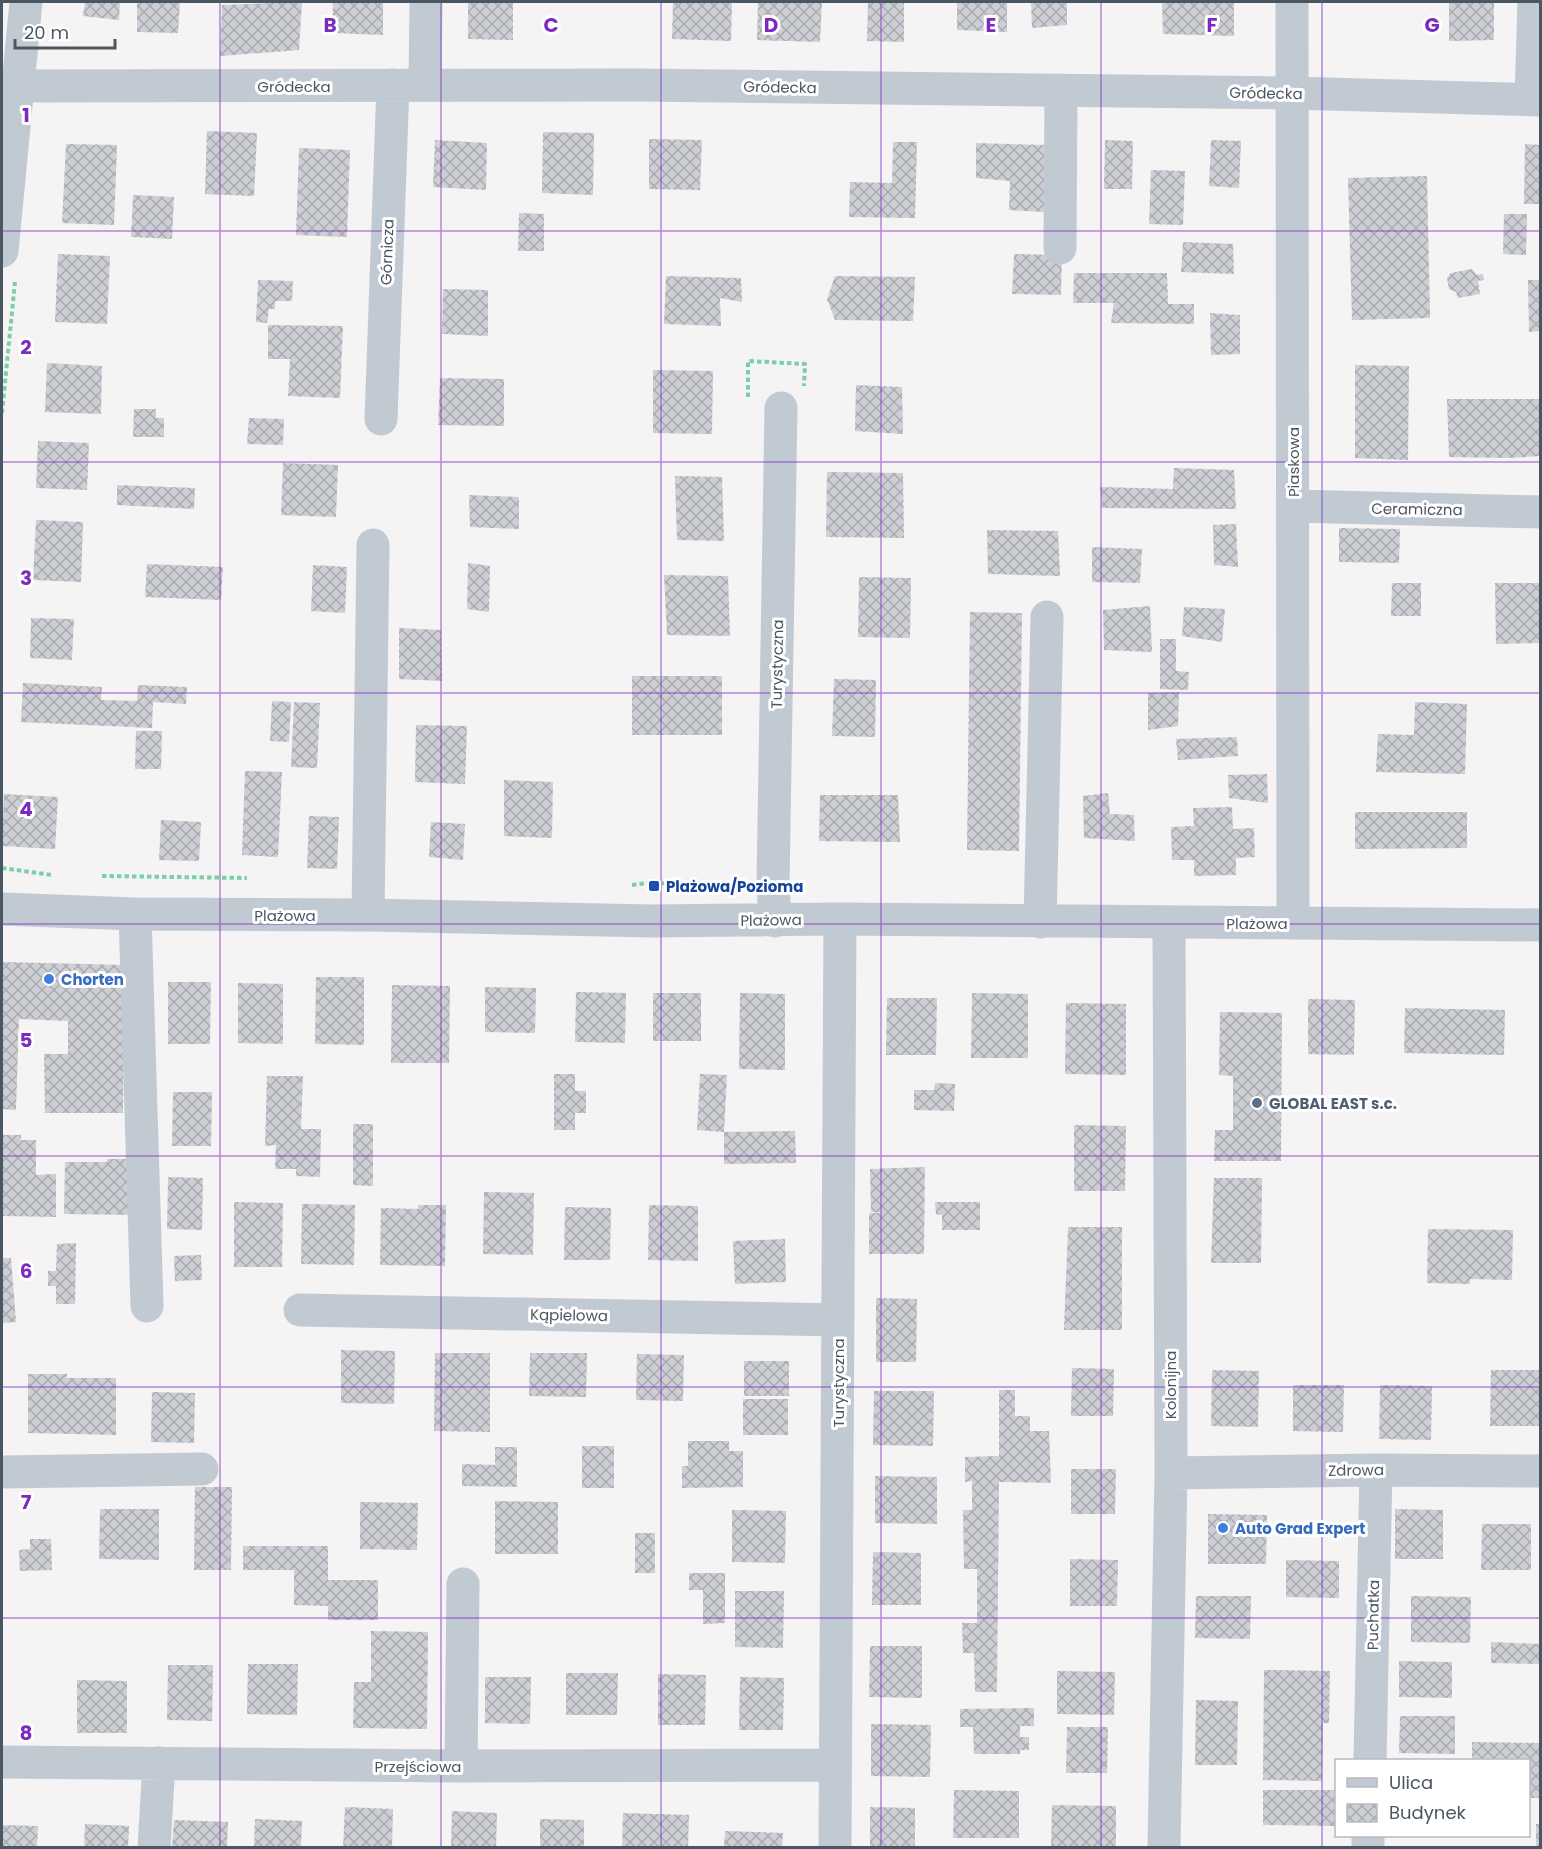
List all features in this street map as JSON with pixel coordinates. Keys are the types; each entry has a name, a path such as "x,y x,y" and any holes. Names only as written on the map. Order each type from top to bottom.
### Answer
{"street":[{"path":"2,251 26,2"},
{"path":"425,85 426,2"},
{"name":"Piaskowa","path":"1292,2 1293,923"},
{"path":"1534,2 1536,100"},
{"name":"Górnicza","path":"381,419 393,85"},
{"name":"Gródecka","path":"18,86 638,85 1291,93 1536,100"},
{"path":"1060,248 1061,90"},
{"name":"Turystyczna","path":"775,921 773,884 781,408"},
{"name":"Ceramiczna","path":"1294,506 1540,512"},
{"path":"368,915 373,545"},
{"path":"1040,922 1047,617"},
{"name":"Plażowa","path":"2,909 135,914 368,915 652,921 840,919 1540,925"},
{"path":"135,914 147,1306"},
{"name":"Turystyczna","path":"835,1848 840,919"},
{"name":"Kolonijna","path":"1164,1848 1171,1473 1169,923"},
{"name":"Kąpielowa","path":"300,1310 838,1320"},
{"path":"2,1472 202,1469"},
{"name":"Zdrowa","path":"1171,1473 1376,1470 1540,1471"},
{"name":"Puchatka","path":"1370,1759 1376,1470"},
{"path":"461,1766 463,1584"},
{"name":"Przejściowa","path":"2,1762 461,1766 835,1765"},
{"path":"154,1848 159,1763"}],"building":[{"path":"85,2 120,2 119,20 83,16"},
{"path":"137,2 180,2 178,33 137,32"},
{"path":"302,2 299,50 220,56 222,5"},
{"path":"333,2 383,2 383,35 332,33"},
{"path":"468,2 513,2 513,40 468,39"},
{"path":"673,2 732,2 731,41 672,39"},
{"path":"758,2 822,2 820,42 757,40"},
{"path":"868,2 904,2 904,42 867,41"},
{"path":"957,2 1007,2 1007,32 957,30"},
{"path":"1031,2 1067,2 1067,25 1032,28"},
{"path":"1162,2 1234,2 1234,36 1163,34"},
{"path":"1449,2 1494,2 1494,40 1449,41"},
{"path":"207,131 257,133 254,196 205,194"},
{"path":"543,132 594,133 593,195 542,193"},
{"path":"649,139 702,140 700,190 649,189"},
{"path":"435,140 487,143 486,190 433,187"},
{"path":"1105,140 1133,141 1132,189 1104,189"},
{"path":"1211,140 1241,141 1239,188 1209,186"},
{"path":"893,142 917,142 915,218 849,217 850,182 892,183"},
{"path":"976,143 1047,145 1046,212 1009,210 1010,181 976,178"},
{"path":"66,144 117,145 114,225 62,223"},
{"path":"1525,144 1540,145 1540,204 1524,204"},
{"path":"299,148 350,150 347,237 296,235"},
{"path":"1151,170 1185,171 1183,225 1149,224"},
{"path":"1427,176 1430,318 1352,320 1348,178"},
{"path":"133,195 174,197 172,239 131,237"},
{"path":"519,213 544,214 544,251 518,251"},
{"path":"1504,214 1527,214 1526,255 1503,254"},
{"path":"1183,242 1233,244 1234,274 1181,272"},
{"path":"58,254 110,256 107,324 55,322"},
{"path":"1014,254 1062,255 1061,295 1012,294"},
{"path":"1472,269 1477,275 1483,274 1484,280 1478,281 1480,294 1458,298 1456,292 1449,289 1447,278 1451,273"},
{"path":"1074,273 1167,273 1168,304 1194,304 1194,324 1111,323 1114,303 1073,303"},
{"path":"666,276 741,278 742,302 720,298 721,326 664,324"},
{"path":"835,276 915,277 913,321 835,320 827,299"},
{"path":"258,280 293,281 292,301 275,301 275,309 269,309 267,323 256,322"},
{"path":"1528,280 1540,280 1540,331 1529,332"},
{"path":"443,289 488,290 488,336 442,334"},
{"path":"1210,313 1240,315 1240,354 1211,355"},
{"path":"268,325 343,326 340,398 288,396 290,359 268,359"},
{"path":"47,363 102,366 101,414 45,412"},
{"path":"1355,365 1409,366 1408,460 1355,458"},
{"path":"653,370 713,371 712,434 653,433"},
{"path":"440,378 504,379 504,426 438,425"},
{"path":"856,385 902,387 903,434 855,431"},
{"path":"1447,399 1540,399 1540,456 1449,457"},
{"path":"134,409 156,409 156,418 164,418 164,437 133,437"},
{"path":"249,418 284,419 283,445 247,444"},
{"path":"38,441 89,443 87,490 36,488"},
{"path":"283,463 338,465 336,517 281,515"},
{"path":"1174,468 1234,470 1236,509 1102,508 1100,487 1173,489"},
{"path":"827,472 903,473 904,538 826,537"},
{"path":"675,476 722,477 724,541 677,540"},
{"path":"117,485 195,488 194,509 117,505"},
{"path":"469,495 519,497 519,529 470,527"},
{"path":"36,520 83,522 81,582 33,580"},
{"path":"1236,524 1238,567 1214,565 1213,525"},
{"path":"1339,528 1400,529 1399,563 1339,562"},
{"path":"987,530 1058,531 1060,576 988,574"},
{"path":"1092,547 1142,549 1140,583 1092,582"},
{"path":"468,563 490,566 489,612 467,609"},
{"path":"147,564 223,567 221,600 145,597"},
{"path":"313,565 347,567 345,613 311,611"},
{"path":"664,575 728,576 730,636 667,635"},
{"path":"859,577 911,578 910,638 858,637"},
{"path":"1392,583 1421,583 1421,616 1391,616"},
{"path":"1495,583 1540,583 1540,643 1496,644"},
{"path":"1150,606 1152,652 1104,650 1103,610"},
{"path":"1184,607 1225,609 1222,642 1182,636"},
{"path":"970,612 1022,613 1019,851 967,850"},
{"path":"31,618 74,619 72,660 30,658"},
{"path":"399,628 441,630 442,681 399,679"},
{"path":"1160,639 1176,639 1176,671 1189,672 1188,690 1160,689"},
{"path":"632,676 722,676 722,735 632,735"},
{"path":"834,679 876,680 875,737 832,736"},
{"path":"23,683 102,687 101,700 137,701 138,685 187,687 186,704 153,702 152,728 21,722"},
{"path":"1179,692 1178,726 1148,730 1148,693"},
{"path":"272,701 291,702 289,742 270,741"},
{"path":"294,702 320,703 317,768 291,767"},
{"path":"1415,702 1467,704 1465,774 1376,772 1378,734 1414,735"},
{"path":"416,725 467,726 465,784 415,782"},
{"path":"136,731 162,731 161,769 135,769"},
{"path":"1237,737 1238,756 1178,760 1176,739"},
{"path":"245,771 282,772 278,857 242,855"},
{"path":"1267,774 1268,803 1229,798 1228,775"},
{"path":"504,780 553,782 552,838 504,836"},
{"path":"1108,793 1110,814 1134,815 1135,841 1084,838 1083,796"},
{"path":"4,794 58,797 55,849 2,846"},
{"path":"820,795 898,795 900,842 819,841"},
{"path":"1232,807 1233,829 1254,828 1255,857 1236,858 1236,875 1194,876 1194,860 1172,860 1171,827 1194,826 1193,808"},
{"path":"1355,812 1467,812 1467,848 1355,849"},
{"path":"309,816 339,817 337,869 307,868"},
{"path":"161,820 201,822 199,861 159,860"},
{"path":"431,822 465,824 463,860 429,857"},
{"path":"2,962 124,965 123,1113 45,1113 44,1054 68,1054 68,1021 19,1019 16,1110 2,1109"},
{"path":"316,977 364,977 364,1045 315,1044"},
{"path":"168,982 211,982 210,1044 168,1044"},
{"path":"238,983 283,984 283,1044 238,1043"},
{"path":"392,985 450,986 449,1063 391,1063"},
{"path":"485,987 536,988 535,1033 485,1032"},
{"path":"576,992 626,993 625,1043 575,1042"},
{"path":"653,993 701,993 701,1041 653,1041"},
{"path":"740,993 785,994 785,1070 739,1069"},
{"path":"972,993 1028,994 1028,1058 971,1058"},
{"path":"887,998 937,998 936,1055 886,1055"},
{"path":"1308,999 1355,1000 1354,1055 1308,1054"},
{"path":"1066,1003 1126,1004 1126,1075 1065,1074"},
{"path":"1405,1008 1505,1010 1504,1055 1404,1053"},
{"path":"1220,1012 1282,1013 1281,1161 1214,1161 1215,1130 1233,1130 1233,1076 1219,1075"},
{"path":"554,1074 575,1074 575,1091 586,1091 586,1113 575,1113 575,1130 554,1130"},
{"path":"700,1074 727,1075 724,1132 697,1130"},
{"path":"267,1076 303,1076 301,1129 321,1129 320,1177 296,1176 296,1169 275,1169 276,1145 265,1146"},
{"path":"935,1083 955,1084 954,1111 914,1110 914,1090 934,1090"},
{"path":"173,1092 212,1092 211,1146 172,1146"},
{"path":"353,1124 373,1124 373,1186 353,1185"},
{"path":"1074,1125 1126,1126 1125,1191 1074,1191"},
{"path":"795,1131 796,1163 724,1164 724,1132"},
{"path":"2,1135 21,1135 21,1140 36,1140 36,1175 56,1174 56,1217 2,1216"},
{"path":"107,1159 134,1159 134,1215 64,1214 65,1162 107,1162"},
{"path":"925,1167 924,1254 869,1254 869,1213 888,1213 871,1212 870,1169"},
{"path":"168,1177 203,1178 202,1230 167,1229"},
{"path":"1214,1178 1262,1178 1261,1263 1211,1263"},
{"path":"484,1192 534,1193 533,1255 483,1254"},
{"path":"234,1202 283,1203 282,1267 234,1267"},
{"path":"935,1202 980,1202 980,1230 942,1230 942,1215 936,1214"},
{"path":"302,1204 355,1205 354,1265 301,1264"},
{"path":"418,1205 446,1205 445,1266 380,1265 381,1208 418,1209"},
{"path":"649,1205 698,1206 698,1261 648,1260"},
{"path":"565,1207 611,1208 610,1260 564,1260"},
{"path":"1068,1227 1122,1227 1122,1330 1064,1330"},
{"path":"1428,1229 1513,1230 1512,1280 1470,1279 1470,1284 1427,1283"},
{"path":"785,1239 786,1282 735,1284 733,1241"},
{"path":"76,1243 75,1304 56,1304 56,1286 48,1286 48,1271 56,1271 57,1244"},
{"path":"201,1255 202,1280 175,1281 174,1256"},
{"path":"2,1258 11,1258 16,1322 2,1323"},
{"path":"876,1298 917,1299 916,1362 876,1362"},
{"path":"341,1350 395,1351 394,1404 341,1403"},
{"path":"435,1353 490,1353 490,1432 434,1431"},
{"path":"530,1353 587,1353 586,1397 529,1396"},
{"path":"637,1354 684,1355 683,1401 636,1400"},
{"path":"744,1361 789,1361 789,1396 744,1396"},
{"path":"1072,1368 1114,1369 1113,1416 1071,1416"},
{"path":"1212,1370 1259,1371 1258,1427 1211,1426"},
{"path":"1491,1370 1540,1370 1540,1426 1490,1426"},
{"path":"28,1374 67,1374 67,1378 116,1378 116,1435 28,1433"},
{"path":"1293,1385 1344,1385 1343,1432 1293,1431"},
{"path":"1380,1385 1432,1386 1431,1440 1379,1439"},
{"path":"999,1390 1015,1390 1015,1416 1030,1416 1030,1431 1049,1431 1051,1480 1050,1483 999,1482 997,1692 975,1692 974,1653 963,1653 962,1623 977,1623 977,1569 964,1569 963,1510 972,1510 972,1481 965,1482 965,1457 999,1456"},
{"path":"874,1391 934,1391 933,1446 873,1445"},
{"path":"152,1392 195,1393 194,1443 151,1442"},
{"path":"743,1399 788,1399 788,1435 743,1435"},
{"path":"688,1441 729,1441 729,1451 743,1451 743,1487 682,1488 682,1466 688,1466"},
{"path":"582,1446 614,1446 614,1488 582,1488"},
{"path":"495,1447 517,1447 517,1487 462,1486 462,1464 495,1465"},
{"path":"1071,1469 1116,1469 1115,1514 1071,1514"},
{"path":"875,1476 937,1477 937,1524 875,1523"},
{"path":"195,1487 232,1487 231,1570 194,1570"},
{"path":"495,1501 558,1502 558,1554 495,1554"},
{"path":"360,1502 418,1503 417,1550 360,1549"},
{"path":"100,1509 159,1509 159,1560 99,1559"},
{"path":"1395,1509 1443,1510 1443,1559 1395,1559"},
{"path":"732,1510 786,1511 785,1563 732,1562"},
{"path":"1208,1514 1267,1515 1266,1564 1208,1564"},
{"path":"1482,1524 1531,1524 1531,1570 1481,1570"},
{"path":"635,1533 655,1533 655,1573 635,1573"},
{"path":"30,1539 51,1539 52,1570 20,1571 19,1550 30,1549"},
{"path":"243,1546 328,1546 328,1580 378,1580 378,1620 328,1620 328,1606 294,1605 294,1570 243,1570"},
{"path":"873,1552 921,1553 921,1605 872,1605"},
{"path":"1070,1559 1118,1560 1117,1606 1070,1606"},
{"path":"1286,1560 1339,1561 1339,1598 1286,1597"},
{"path":"689,1573 725,1573 725,1623 703,1624 703,1590 689,1590"},
{"path":"735,1591 784,1591 783,1648 735,1647"},
{"path":"1196,1596 1251,1596 1250,1639 1195,1638"},
{"path":"1411,1596 1471,1597 1470,1643 1411,1642"},
{"path":"371,1631 428,1632 427,1729 353,1728 354,1682 371,1682"},
{"path":"1491,1642 1540,1644 1540,1664 1491,1663"},
{"path":"870,1646 922,1646 922,1698 869,1697"},
{"path":"1399,1661 1452,1662 1452,1698 1399,1697"},
{"path":"248,1664 298,1664 297,1715 247,1714"},
{"path":"168,1665 213,1665 212,1721 167,1720"},
{"path":"1264,1670 1330,1671 1329,1723 1323,1723 1322,1781 1263,1780"},
{"path":"1057,1671 1115,1672 1114,1715 1057,1714"},
{"path":"566,1673 618,1673 617,1715 566,1715"},
{"path":"658,1674 706,1675 705,1725 658,1725"},
{"path":"485,1677 531,1677 530,1724 485,1723"},
{"path":"740,1677 784,1678 783,1730 739,1730"},
{"path":"77,1680 127,1681 127,1733 77,1733"},
{"path":"1196,1700 1238,1701 1237,1765 1195,1765"},
{"path":"1034,1708 1034,1726 1020,1726 1020,1737 1029,1737 1029,1750 1020,1750 1020,1754 974,1754 973,1727 960,1727 960,1709"},
{"path":"1400,1716 1455,1716 1455,1754 1399,1753"},
{"path":"871,1724 931,1725 930,1777 871,1776"},
{"path":"1067,1727 1108,1727 1107,1773 1066,1773"},
{"path":"1472,1742 1540,1743 1539,1798 1530,1798 1530,1759 1472,1759"},
{"path":"954,1790 1019,1791 1019,1838 953,1838"},
{"path":"1263,1790 1335,1790 1335,1826 1263,1825"},
{"path":"1052,1805 1116,1806 1116,1848 1051,1848"},
{"path":"345,1807 393,1809 392,1848 343,1848"},
{"path":"870,1807 915,1808 915,1848 870,1848"},
{"path":"452,1811 497,1813 496,1848 451,1848"},
{"path":"623,1813 689,1815 688,1848 622,1848"},
{"path":"255,1819 302,1821 301,1848 254,1848"},
{"path":"540,1819 584,1820 584,1848 540,1848"},
{"path":"174,1820 228,1822 227,1848 172,1848"},
{"path":"85,1824 129,1826 128,1848 84,1848"},
{"path":"1536,1824 1540,1824 1540,1848 1536,1845"},
{"path":"2,1825 38,1826 37,1848 2,1848"},
{"path":"725,1831 783,1833 782,1848 724,1848"}],"place":[{"name":"Plażowa/Pozioma","path":"654,886"},
{"name":"Chorten","path":"49,979"},
{"name":"GLOBAL EAST s.c.","path":"1257,1103"},
{"name":"Auto Grad Expert","path":"1223,1528"}]}
